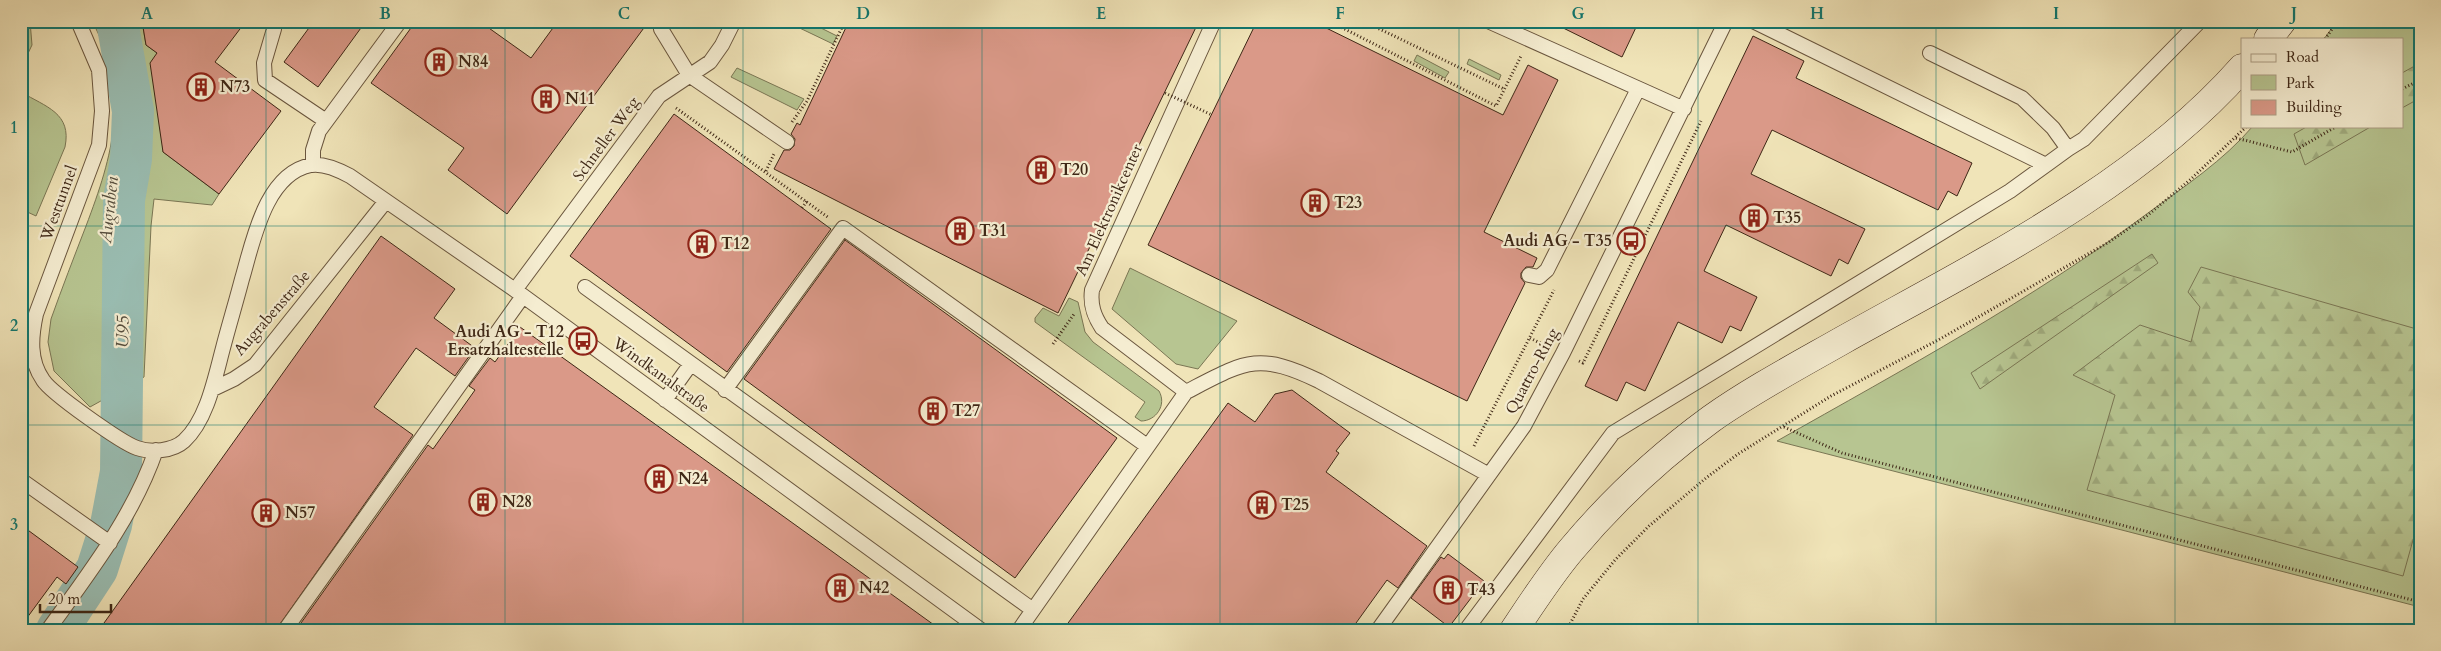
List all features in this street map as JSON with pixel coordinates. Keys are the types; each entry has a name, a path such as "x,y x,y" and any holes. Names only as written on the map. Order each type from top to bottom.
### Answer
{"main road":[{"path":"2269,38 2282,21"},
{"path":"1514,630 1570,551 1602,515 1650,467 1712,418 1802,363 1981,264 2101,189 2179,129 2241,69"}],"lane":[{"name":"Westtunnel","path":"78,21 99,70 102,111 99,145 36,314 31,342 33,354 36,367 43,381 54,392 136,448 156,450"},
{"path":"271,21 274,28 264,63 265,80 326,121"},
{"path":"48,630 110,543 141,489 156,450 170,449 183,442 194,428 213,389 259,220 270,197 284,181 299,170 313,165 312,150 319,131 400,21"},
{"path":"660,21 661,29 689,75 787,142"},
{"name":"Schneller Weg","path":"285,630 519,293 659,96 710,62 722,45 734,21"},
{"name":"Am Elektronikcenter","path":"1186,392 1102,328 1096,320 1092,303 1092,290 1214,21"},
{"path":"1488,21 1684,109"},
{"name":"Quattro-Ring","path":"1378,630 1524,426 1563,353 1726,21"},
{"path":"1753,21 2046,165"},
{"path":"1466,630 1613,433 2010,191 2084,139 2200,21"},
{"path":"1930,53 2022,98 2053,128 2068,149"},
{"path":"1176,70 1189,76"},
{"path":"1529,275 1539,277 1547,270 1638,89"},
{"name":"Windkanalstraße","path":"313,165 332,168 350,176 519,293 981,630"},
{"name":"Augrabenstraße","path":"213,389 234,379 255,365 386,201"},
{"path":"725,390 844,228 1147,446"},
{"path":"584,288 1033,610"},
{"path":"1019,630 1186,392 1246,363 1274,363 1294,369 1489,475"},
{"path":"665,400 690,365"},
{"path":"21,480 110,543"}],"path":[{"path":"793,119 807,101 845,21"},
{"path":"1330,21 1496,106 1529,40"},
{"path":"1363,21 1504,89"},
{"path":"2326,38 2338,21"},
{"path":"1420,74 1423,69"},
{"path":"2404,89 2420,80"},
{"path":"1165,93 1212,115"},
{"path":"659,96 833,220"},
{"path":"693,127 696,122"},
{"path":"1567,630 1589,593 1615,560 1649,526 1738,454 1831,396 1940,339 2109,242 2148,215 2245,128"},
{"path":"2235,138 2292,152 2334,128"},
{"path":"802,208 807,201"},
{"path":"1054,344 1073,315 1092,303"},
{"path":"1783,427 1842,453 2420,602"}],"green space":[{"path":"21,21 30,21 32,45 21,68"},
{"path":"92,21 142,21 146,45 157,53 163,152 219,194 212,205 154,199 144,377 90,407 54,371 48,342 51,319 104,174 114,124 111,73 104,48"},
{"path":"785,21 807,21 837,36 833,44"},
{"path":"2337,21 2420,21 2420,607 1777,441 1967,333 2059,275 2176,193 2229,151 2251,128 2404,128 2404,38 2325,38"},
{"path":"1417,55 1449,72 1445,78 1414,61"},
{"path":"1469,59 1501,75 1499,80 1467,64"},
{"path":"2420,63 2420,98 2404,107 2404,72"},
{"path":"737,68 804,99 797,110 731,77"},
{"path":"21,92 55,112 65,126 65,147 36,216 21,209"},
{"path":"2304,128 2369,128 2305,165 2294,134"},
{"path":"2152,254 2158,263 1980,389 1971,373"},
{"path":"2201,267 2420,330 2420,515 2403,576 2087,490 2115,395 2073,375 2140,325 2191,342 2200,307 2188,292"},
{"path":"1130,268 1237,321 1198,369 1176,364 1112,309"},
{"path":"1069,298 1078,302 1085,332 1093,342 1159,391 1162,402 1161,407 1151,418 1141,421 1135,417 1145,402 1035,322 1035,318 1043,308 1059,316"}],"building":[{"name":"N73","path":"142,21 246,21 215,62 281,111 219,194 163,152 150,63 157,53 146,45"},
{"path":"314,21 366,21 318,87 284,62"},
{"path":"416,21 479,21 531,58 558,21 649,21 507,214 448,170 464,148 371,83"},
{"name":"T20","path":"849,21 1199,21 1058,313 774,169 784,150 790,150 794,146 795,139 791,134 797,123 800,125"},
{"name":"T23","path":"1257,21 1312,21 1503,115 1528,65 1558,80 1484,232 1537,258 1533,267 1526,267 1521,273 1521,278 1525,283 1467,401 1148,245"},
{"path":"1549,21 1639,21 1622,57"},
{"name":"T35","path":"1753,36 1804,61 1796,78 1972,163 1957,196 1948,191 1938,210 1772,130 1751,174 1865,229 1848,264 1839,259 1831,276 1726,225 1704,271 1757,297 1741,331 1730,326 1722,343 1678,322 1645,391 1626,382 1617,401 1585,386"},
{"name":"T12","path":"674,114 831,229 727,372 570,256"},
{"name":"N57","path":"381,236 455,289 434,318 475,348 455,376 416,348 374,407 413,435 276,630 99,630"},
{"name":"T27","path":"845,240 1117,438 1015,578 744,379"},
{"path":"520,327 941,630 296,630 428,445 433,449 475,390 469,386 490,358 495,362"},
{"name":"T25","path":"1292,390 1350,433 1336,451 1339,453 1326,472 1427,546 1398,588 1387,580 1351,630 1063,630 1228,403 1255,422 1275,394"},
{"path":"21,525 78,567 66,584 57,577 21,626"},
{"name":"T43","path":"1448,554 1484,581 1449,627 1411,598 1441,557 1444,559"}],"waterway":[{"name":"Augraben","path":"117,21 133,111 131,159 122,201 120,251 122,404"},
{"name":"Augraben","path":"57,630 97,569 111,525 121,472 124,200 131,159 133,111 117,21"}],"place":[{"name":"N84","path":"439,62"},
{"name":"N73","path":"201,87"},
{"name":"N11","path":"546,99"},
{"name":"T20","path":"1041,170"},
{"name":"T23","path":"1315,203"},
{"name":"T35","path":"1754,218"},
{"name":"T31","path":"960,231"},
{"name":"Audi AG - T35","path":"1631,241"},
{"name":"T12","path":"702,244"},
{"name":"Audi AG - T12 Ersatzhaltestelle","path":"583,341"},
{"name":"T27","path":"933,411"},
{"name":"N24","path":"659,479"},
{"name":"N28","path":"483,502"},
{"name":"T25","path":"1262,505"},
{"name":"N57","path":"266,513"},
{"name":"N42","path":"840,588"},
{"name":"T43","path":"1448,590"}],"water label":[{"name":"U95","path":"123,332"}]}
